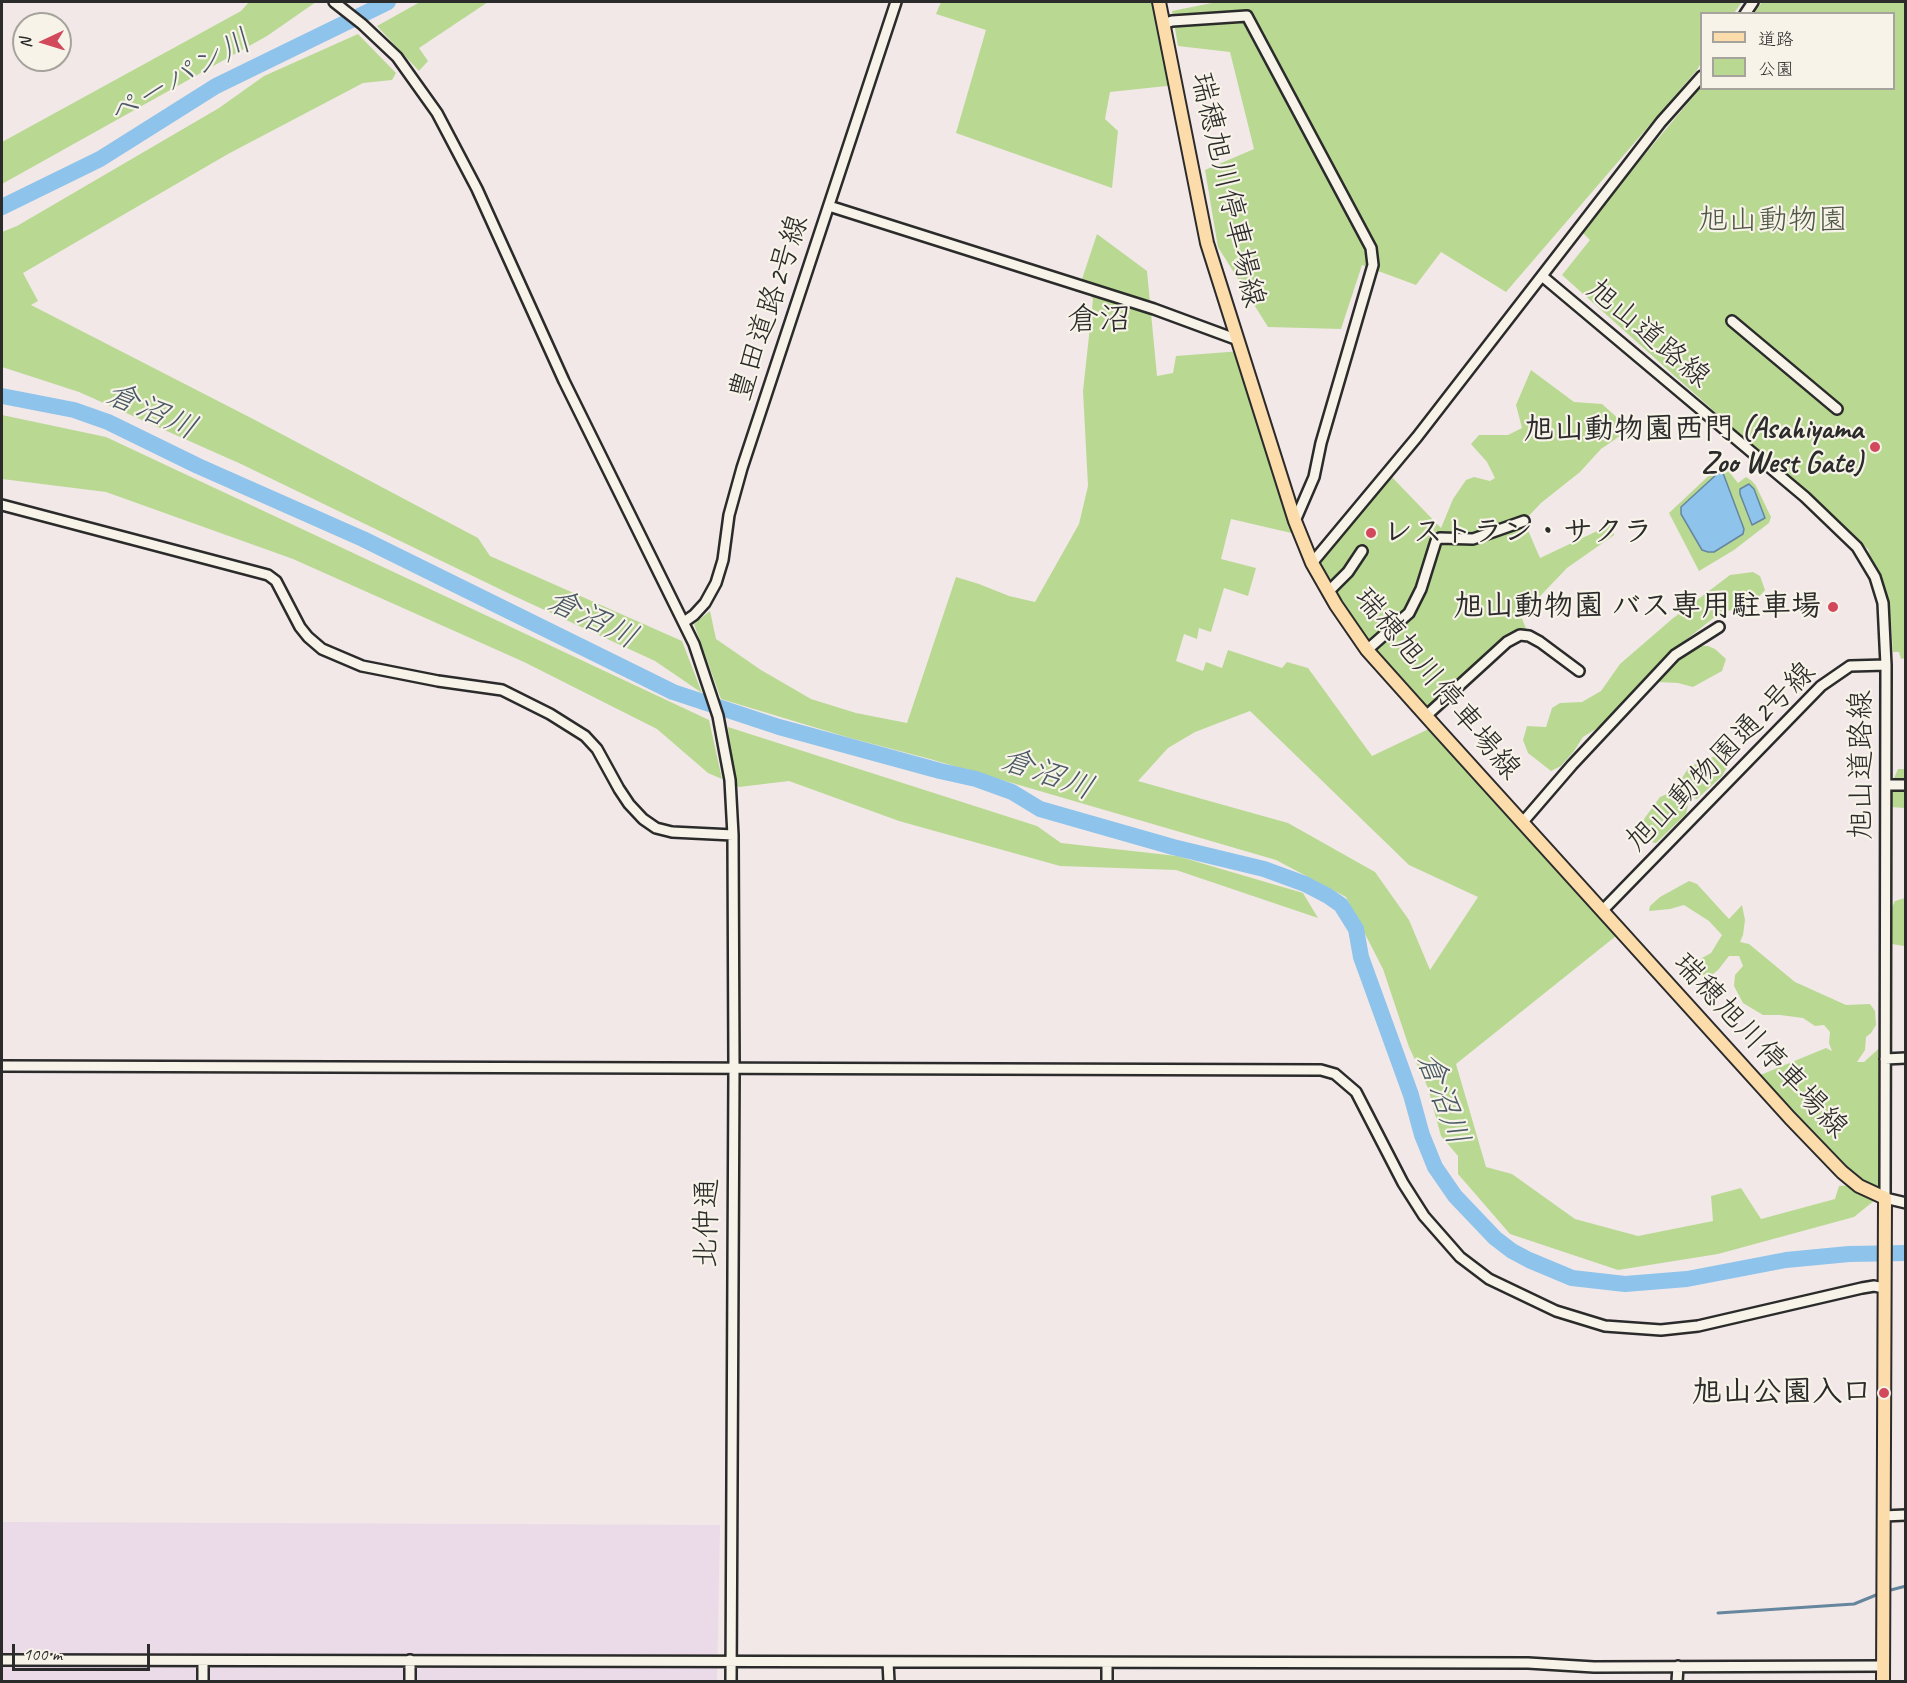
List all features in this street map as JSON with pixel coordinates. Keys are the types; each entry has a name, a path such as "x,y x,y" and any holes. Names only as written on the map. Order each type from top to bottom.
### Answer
{"main road":[{"name":"瑞穂旭川停車場線","path":"1159,2 1207,243 1295,521 1312,563 1335,605 1367,650 1790,1118 1842,1172 1859,1186 1885,1198"},
{"path":"1883,1682 1885,1198"}],"street":[{"name":"北仲通","path":"333,2 362,24 395,55 437,113 477,189 536,323 684,622 718,716 728,765 733,835 734,1069 730,1682"},
{"name":"豊田道路2号線","path":"684,622 705,603 716,583 723,560 729,515 742,468 896,2"},
{"path":"1164,24 1172,21 1247,16 1371,248 1373,265 1321,443 1314,477 1295,521"},
{"path":"1542,276 1660,122 1700,77"},
{"path":"829,206 1154,309 1238,340"},
{"name":"旭山道路線","path":"1312,563 1417,437 1542,276 1805,497 1857,547 1875,577 1882,603 1886,665 1885,1198"},
{"path":"1732,321 1837,409"},
{"path":"2,505 268,575 276,581 300,627 322,649 362,666 494,689 512,695 550,714 585,736 597,749 629,804 643,819 656,828 672,832 733,835"},
{"path":"1367,650 1409,613 1421,589 1436,541 1440,538 1473,539 1524,521"},
{"path":"1328,592 1348,572 1362,551"},
{"path":"1522,822 1675,655 1719,627"},
{"path":"1426,716 1507,642 1520,635 1529,636 1540,642 1579,671"},
{"name":"旭山動物園通2号線","path":"1602,911 1821,686 1850,666 1886,665"},
{"path":"1886,785 1905,785"},
{"path":"1885,1059 1905,1058"},
{"path":"2,1066 1321,1070 1335,1074 1356,1092 1403,1183 1424,1216 1460,1257 1489,1279 1556,1311 1605,1326 1661,1330 1698,1326 1862,1288 1874,1286 1884,1288"},
{"path":"1885,1198 1905,1203"},
{"path":"1883,1516 1905,1515"},
{"path":"2,1659 1528,1663 1594,1667 1883,1666"},
{"path":"410,1660 410,1682"},
{"path":"203,1661 203,1682"},
{"path":"888,1662 889,1682"},
{"path":"1107,1663 1107,1682"},
{"path":"1677,1682 1678,1665"}],"shaded area":[{"path":"2,1522 720,1525 717,1681 2,1682"}],"green space":[{"path":"249,2 316,2 267,36 2,184 2,142 241,11"},
{"path":"420,2 488,2 419,48 428,61 419,71 377,26"},
{"path":"941,2 1159,2 1176,85 1110,92 1105,119 1118,131 1112,188 956,133 986,30 936,14"},
{"path":"1217,2 1742,2 1735,12 1700,12 1700,65 1697,70 1506,292 1441,252 1416,285 1362,265 1341,329 1268,327 1218,247 1205,170 1254,149 1230,52 1178,46 1172,11"},
{"name":"旭山動物園","path":"1762,2 1905,2 1905,658 1901,659 1899,652 1893,652 1891,624 1868,549 1562,275 1590,240 1581,231 1700,88 1895,90 1895,12 1755,12"},
{"path":"358,34 396,73 392,80 363,83 228,154 23,273 38,301 31,305 478,538 490,556 682,641 702,693 655,661 512,595 241,464 79,392 2,367 2,232 17,226 219,108 264,76"},
{"path":"1097,234 1147,271 1157,376 1173,373 1176,356 1241,351 1300,535 1231,519 1221,559 1256,568 1248,596 1224,588 1211,632 1199,628 1197,639 1184,634 1176,661 1203,671 1206,662 1222,668 1228,650 1282,668 1287,662 1308,668 1372,756 1435,726 1621,932 1456,1064 1486,1167 1512,1174 1575,1219 1638,1236 1713,1221 1711,1196 1741,1188 1761,1219 1835,1199 1839,1186 1858,1185 1753,1078 1826,1048 1832,1051 1829,1043 1830,1032 1824,1025 1815,1026 1803,1018 1763,1015 1743,1003 1734,986 1735,975 1743,966 1739,956 1729,956 1708,978 1696,976 1693,968 1702,958 1711,953 1722,935 1709,921 1684,905 1649,911 1650,906 1660,897 1689,881 1697,884 1729,919 1742,905 1745,920 1740,942 1749,944 1795,982 1846,1005 1870,1004 1875,1011 1876,1025 1866,1037 1865,1050 1857,1062 1864,1062 1885,1043 1885,1172 1880,1176 1880,1196 1854,1217 1718,1254 1618,1270 1510,1234 1458,1174 1458,1156 1441,1136 1428,1088 1409,1047 1383,969 1346,897 1276,860 721,699 694,624 710,611 716,639 761,670 811,699 856,713 907,723 956,577 1009,596 1035,602 1079,524 1088,486 1083,391 1093,299 1081,282","holes":["1250,711 1409,865 1478,897 1430,970 1409,920 1375,872 1288,823 1138,781 1168,748 1195,732"]},
{"path":"1531,370 1574,402 1602,404 1630,429 1601,449 1580,472 1541,503 1524,521 1540,558 1612,524 1614,535 1567,568 1521,616 1529,636 1520,635 1426,716 1367,650 1312,563 1387,472 1441,528 1453,499 1466,480 1474,477 1490,481 1495,478 1487,462 1471,444 1479,435 1508,435 1522,428 1516,405"},
{"path":"2,415 106,437 709,720 722,779 708,773 657,729 524,662 293,559 106,492 2,479"},
{"path":"1717,468 1726,468 1738,483 1746,477 1752,481 1771,517 1769,523 1734,550 1699,571 1669,513"},
{"path":"1753,572 1760,576 1765,590 1756,600 1716,616 1663,658 1599,727 1583,737 1561,766 1551,771 1528,753 1523,740 1527,726 1546,727 1552,708 1560,703 1582,702 1601,691 1620,664 1672,619 1730,575"},
{"path":"1700,646 1715,649 1726,659 1722,671 1693,687 1659,682 1657,678 1679,657"},
{"path":"728,727 1037,826 1061,843 1177,856 1303,893 1318,918 1176,870 1060,866 899,821 789,781 739,787 733,784"},
{"path":"1720,754 1730,762 1722,776 1697,799 1690,797 1683,788 1682,778 1689,767"},
{"path":"1898,769 1905,769 1905,808 1890,807 1889,790"},
{"path":"1667,794 1678,796 1688,806 1686,814 1656,843 1650,842 1644,834 1644,819 1660,797"},
{"path":"1905,898 1904,946 1892,944 1889,931 1891,909 1895,901"}],"water":[{"path":"1718,473 1723,473 1744,529 1743,534 1714,552 1708,552 1702,550 1681,514 1681,507"},
{"path":"1749,484 1754,489 1765,518 1752,525 1740,494 1740,489"}],"waterway":[{"name":"ペーパン川","path":"2,207 100,159 216,86 388,2"},
{"name":"倉沼川","path":"2,396 74,410 108,422 198,466 363,539 673,692 779,727 976,779 1012,792 1040,809 1173,847 1264,869 1305,884 1328,896 1341,905 1356,929 1361,957 1435,1167 1455,1196 1495,1238 1529,1260 1572,1278 1625,1284 1687,1279 1786,1260 1849,1254 1906,1253"},
{"path":"1887,1591 1906,1586"},
{"path":"1718,1613 1854,1604 1881,1593"}],"place":[{"name":"旭山動物園西門 (Asahiyama Zoo West Gate)","path":"1875,447"},
{"name":"レストラン・サクラ","path":"1371,533"},
{"name":"旭山動物園 バス専用駐車場","path":"1833,607"},
{"name":"旭山公園入口","path":"1884,1393"}],"district":[{"name":"倉沼","path":"1099,321"}]}
